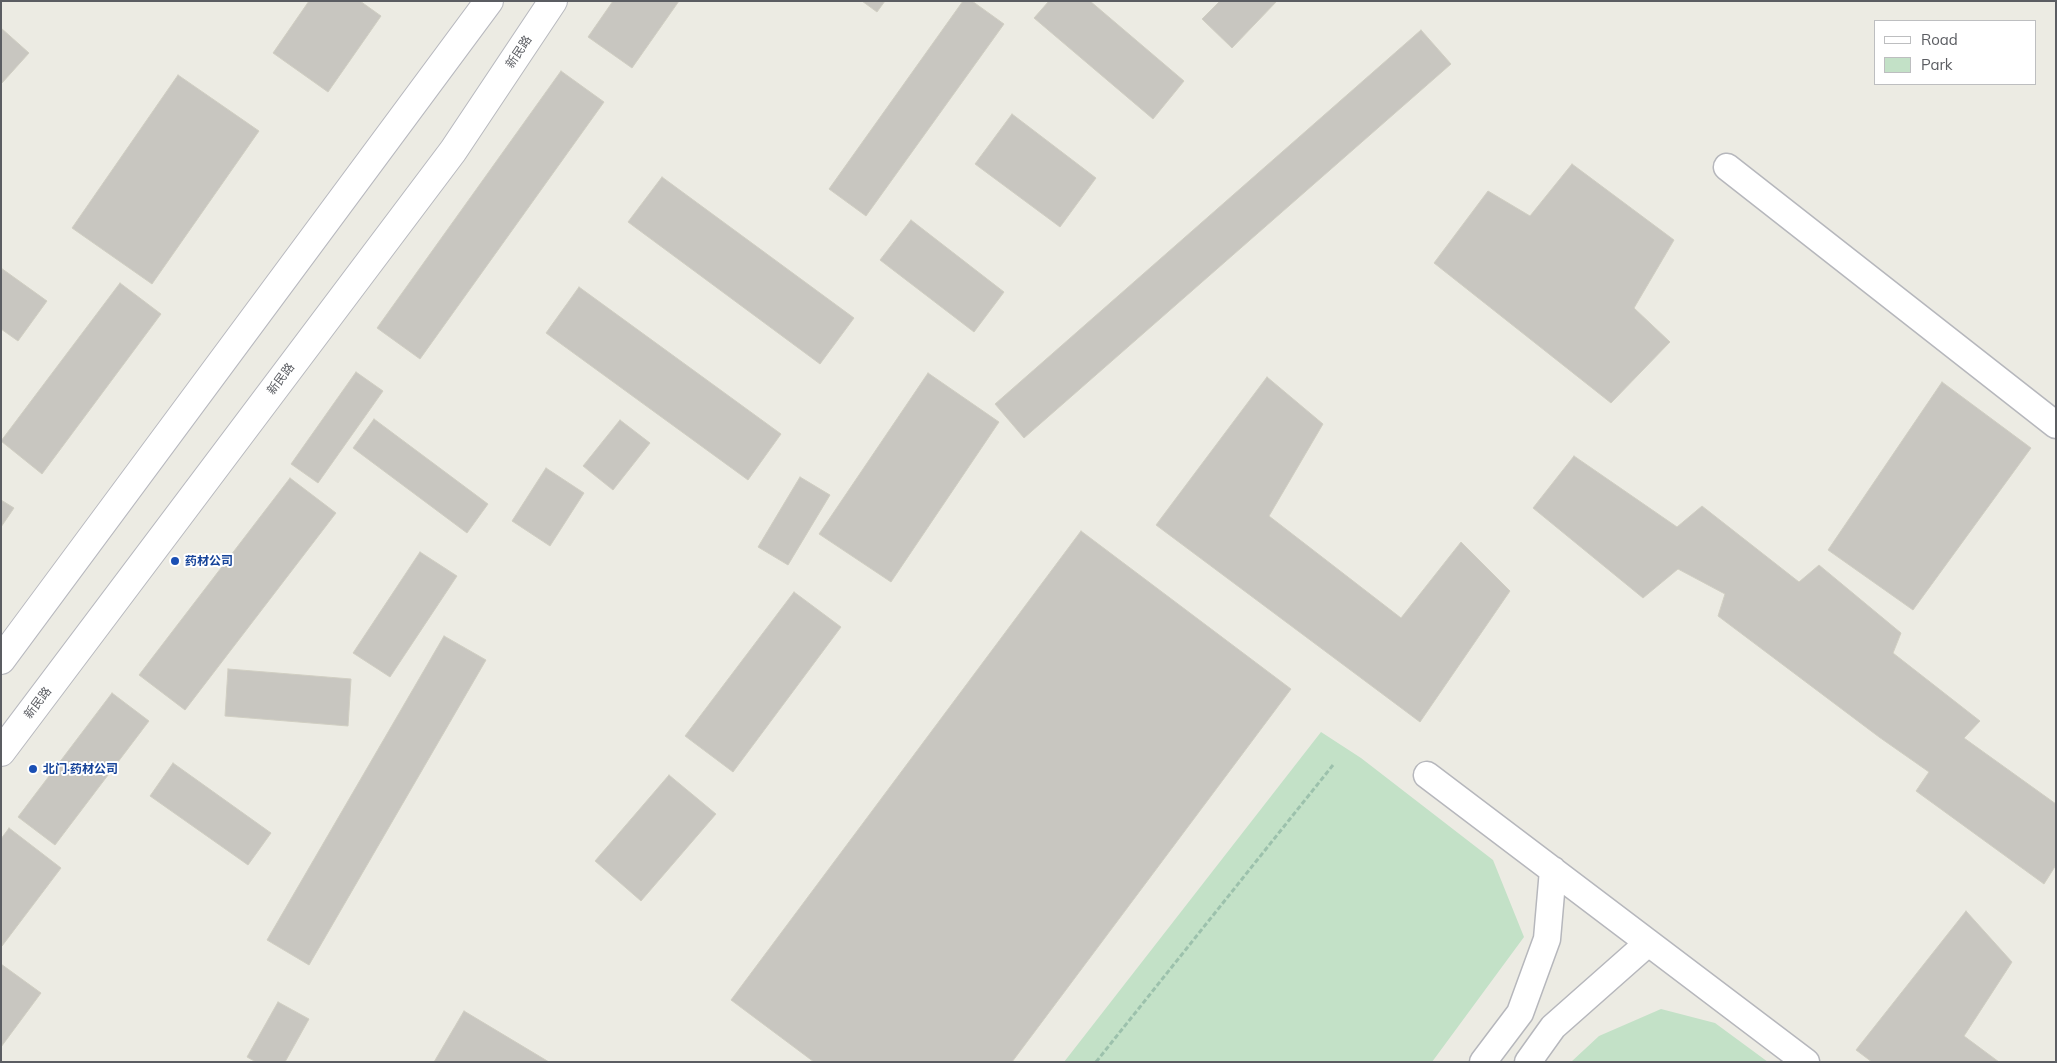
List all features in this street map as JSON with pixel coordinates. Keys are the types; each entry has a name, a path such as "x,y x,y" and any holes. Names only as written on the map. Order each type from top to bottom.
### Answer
{"main road":[{"path":"1,660 489,1"},
{"name":"新民路","path":"1,752 453,151 554,1"}],"street":[{"path":"1727,167 2056,425"},
{"path":"1427,776 1806,1062"},
{"path":"1483,1062 1520,1013 1547,939 1553,870"},
{"path":"1528,1062 1553,1027 1648,943"}],"path":[{"path":"1096,1062 1333,765"}],"green space":[{"path":"1321,732 1361,758 1493,860 1524,937 1432,1062 1064,1062"},
{"path":"1661,1009 1715,1023 1768,1062 1571,1062 1599,1036"}],"building":[{"path":"309,1 360,1 381,16 328,92 273,53"},
{"path":"613,1 679,1 632,68 588,37"},
{"path":"862,1 885,1 877,12"},
{"path":"963,1 972,1 1004,24 866,216 829,189"},
{"path":"1049,1 1090,1 1184,81 1153,119 1034,18"},
{"path":"1220,1 1277,1 1232,48 1202,19"},
{"path":"1,28 29,53 2,83 1,82"},
{"path":"1421,30 1451,64 1024,438 995,404"},
{"path":"561,71 604,102 420,359 377,328"},
{"path":"178,75 259,131 152,284 72,228"},
{"path":"1012,114 1096,178 1060,227 975,164"},
{"path":"1572,164 1674,240 1634,308 1670,342 1611,403 1434,263 1488,191 1530,216"},
{"path":"662,177 854,318 820,364 628,222"},
{"path":"911,220 1004,292 974,332 880,260"},
{"path":"1,268 47,301 18,341 1,329"},
{"path":"120,283 161,314 42,474 1,441"},
{"path":"579,287 781,434 748,480 546,333"},
{"path":"356,372 383,391 318,483 291,464"},
{"path":"928,373 999,422 891,582 819,534"},
{"path":"1267,377 1323,424 1269,516 1401,618 1461,542 1510,591 1420,722 1156,525"},
{"path":"1942,382 2031,448 1913,610 1828,550"},
{"path":"374,419 488,504 467,533 353,448"},
{"path":"620,420 650,443 613,490 583,466"},
{"path":"1574,456 1677,527 1702,506 1799,582 1819,565 1901,633 1893,653 1980,721 1964,738 2056,804 2056,865 2044,884 1916,791 1929,772 1879,737 1718,616 1725,594 1678,569 1643,598 1533,508"},
{"path":"546,468 584,493 550,546 512,521"},
{"path":"800,477 830,495 788,565 758,547"},
{"path":"290,478 336,513 185,710 139,675"},
{"path":"1,500 14,508 1,527"},
{"path":"1081,531 1291,689 1012,1062 814,1062 731,1000"},
{"path":"420,552 457,576 390,677 353,653"},
{"path":"794,592 841,627 733,772 685,736"},
{"path":"444,636 486,660 309,965 267,940"},
{"path":"228,669 351,679 348,726 225,716"},
{"path":"112,693 149,721 55,845 18,817"},
{"path":"173,763 271,833 248,865 150,796"},
{"path":"669,775 716,814 641,901 595,861"},
{"path":"9,828 61,868 2,946 1,839"},
{"path":"1966,911 2012,962 1964,1036 1999,1062 1872,1062 1856,1050"},
{"path":"1,964 41,993 1,1047"},
{"path":"278,1002 309,1019 285,1062 256,1062 247,1057"},
{"path":"464,1011 549,1062 434,1062"}],"place":[{"name":"药材公司","path":"175,561"},
{"name":"北门·药材公司","path":"33,769"}]}
